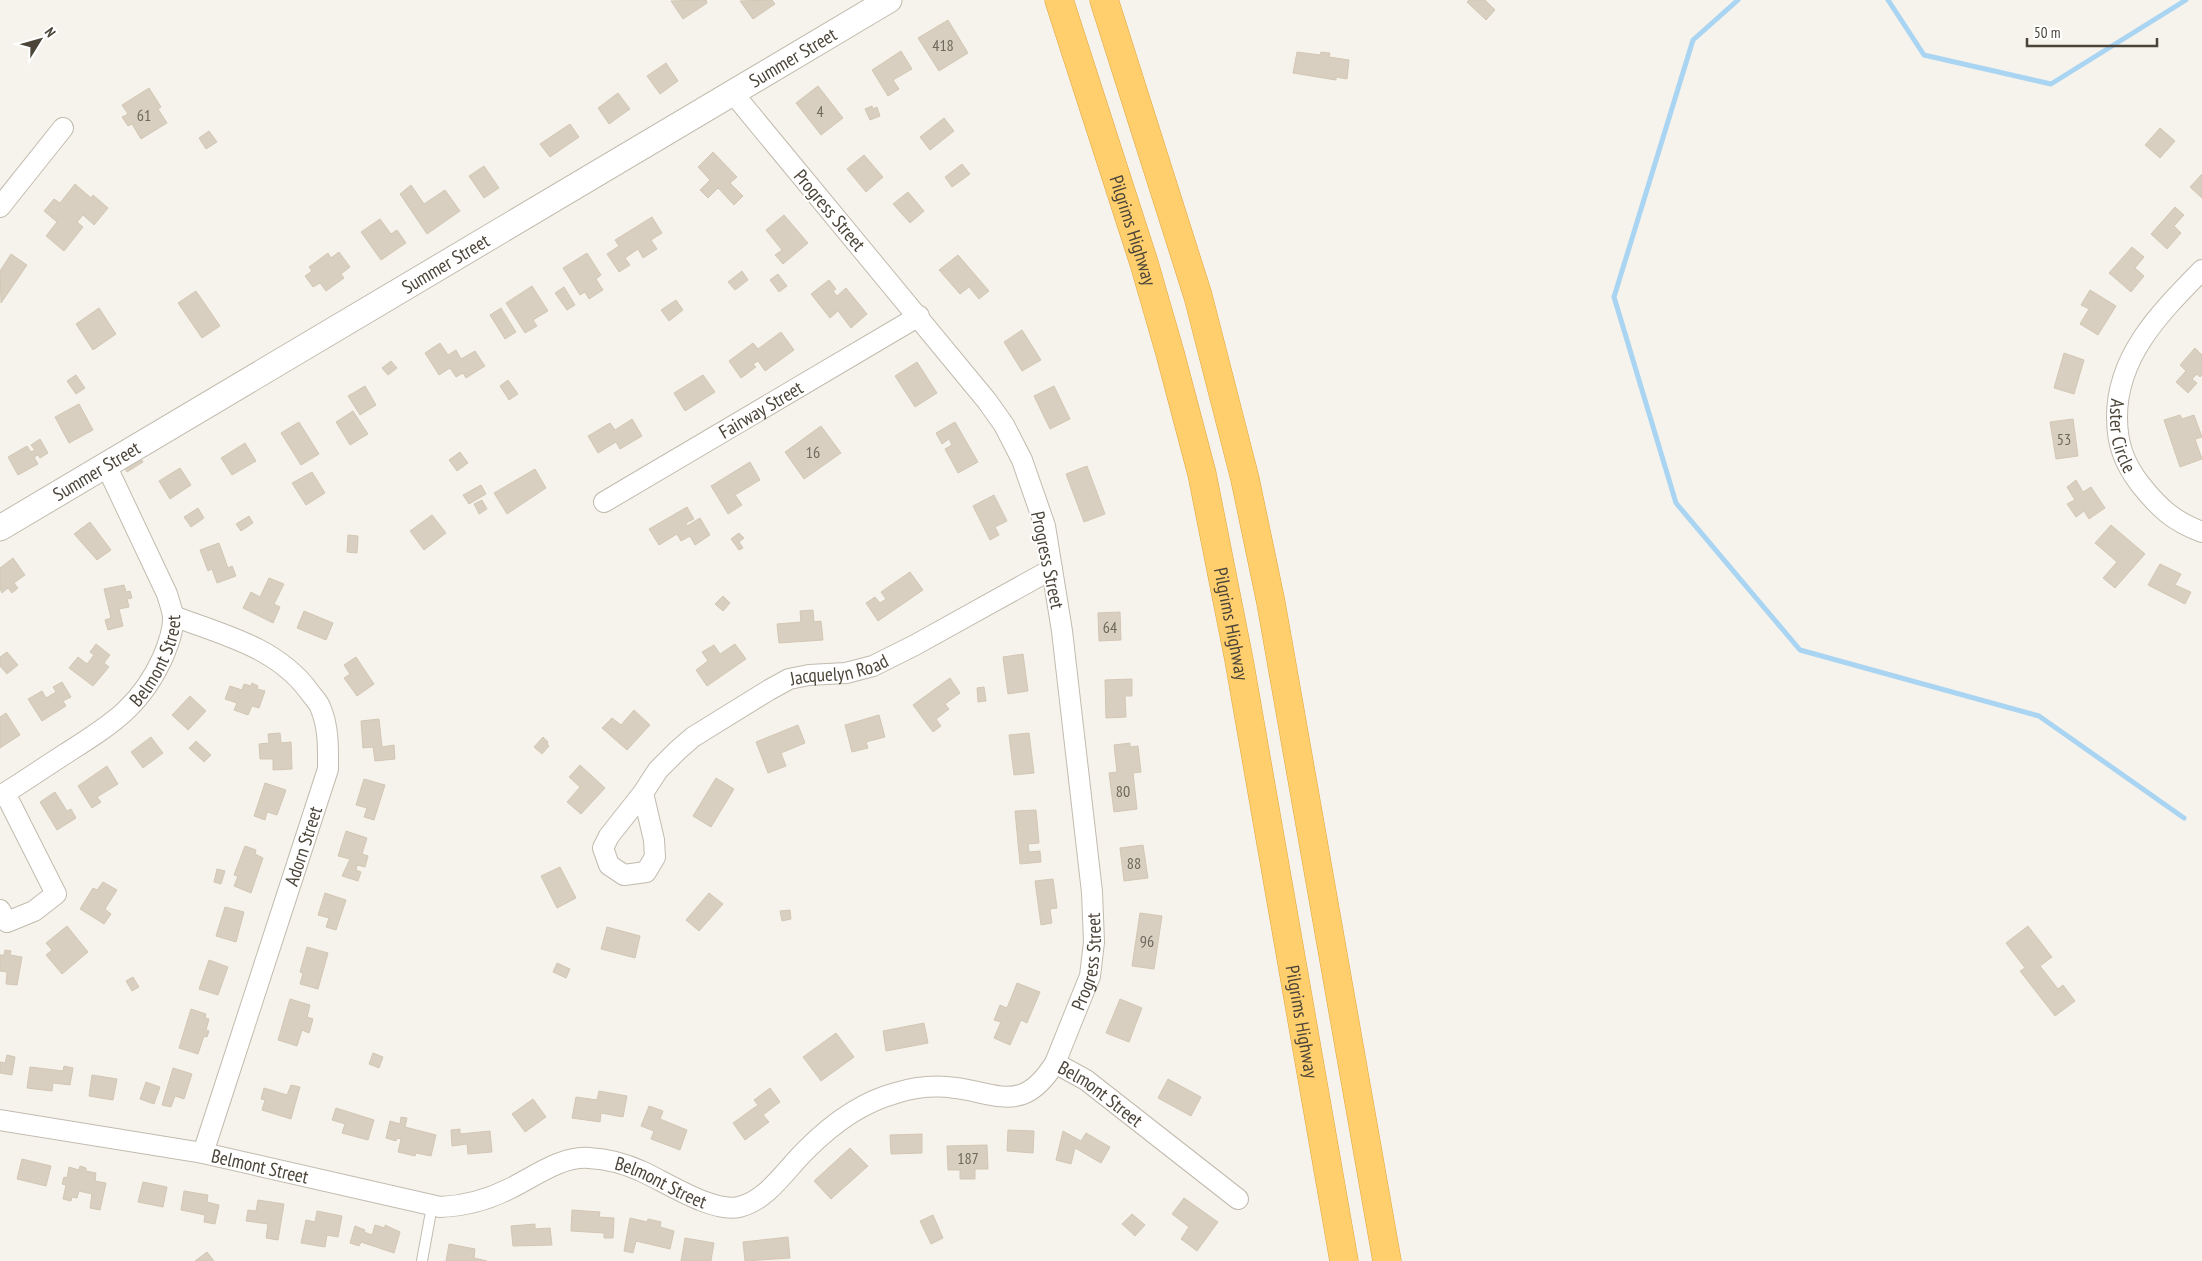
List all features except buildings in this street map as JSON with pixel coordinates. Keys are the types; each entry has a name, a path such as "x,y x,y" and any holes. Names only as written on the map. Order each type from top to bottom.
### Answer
{"highway":[{"name":"Pilgrims Highway","path":"1059,0 1144,263 1202,474 1241,670 1344,1261"},
{"path":"1104,0 1198,296 1245,479 1273,612 1387,1261"}],"street":[{"name":"Summer Street","path":"0,528 889,0"},
{"name":"Progress Street","path":"732,92 919,316 1004,424 1022,460 1045,526 1065,650 1092,892 1094,942 1090,976 1055,1063"},
{"path":"0,206 63,128"},
{"name":"Aster Circle","path":"2202,270 2161,312 2144,335 2132,356 2121,382 2117,399 2118,440 2134,476 2164,512 2184,525 2202,532"},
{"name":"Fairway Street","path":"604,502 919,316"},
{"name":"Belmont Street","path":"2,794 101,731 126,712 142,695 155,674 172,632 173,616 168,594 106,465"},
{"name":"Jacquelyn Road","path":"644,793 658,770 693,737 789,679 809,675 846,673 873,666 915,645 1052,569"},
{"name":"Adorn Street","path":"173,616 252,646 279,661 298,677 321,708 328,737 328,769 202,1153"},
{"path":"0,910 7,922 34,912 56,894 2,794"},
{"name":"Belmont Street","path":"0,1120 202,1153 432,1206 460,1206 484,1200 563,1162 589,1158 638,1170 717,1207 736,1208 760,1198 806,1149 832,1126 865,1105 895,1093 925,1087 955,1088 1005,1097 1023,1094 1048,1073 1055,1063 1086,1080 1238,1199"}],"lane":[{"path":"422,1261 432,1206"}],"waterway":[{"path":"1738,0 1693,40 1614,297 1676,503 1800,650 2039,716 2184,818"},
{"path":"1888,0 1924,55 2051,84 2186,0"}]}
